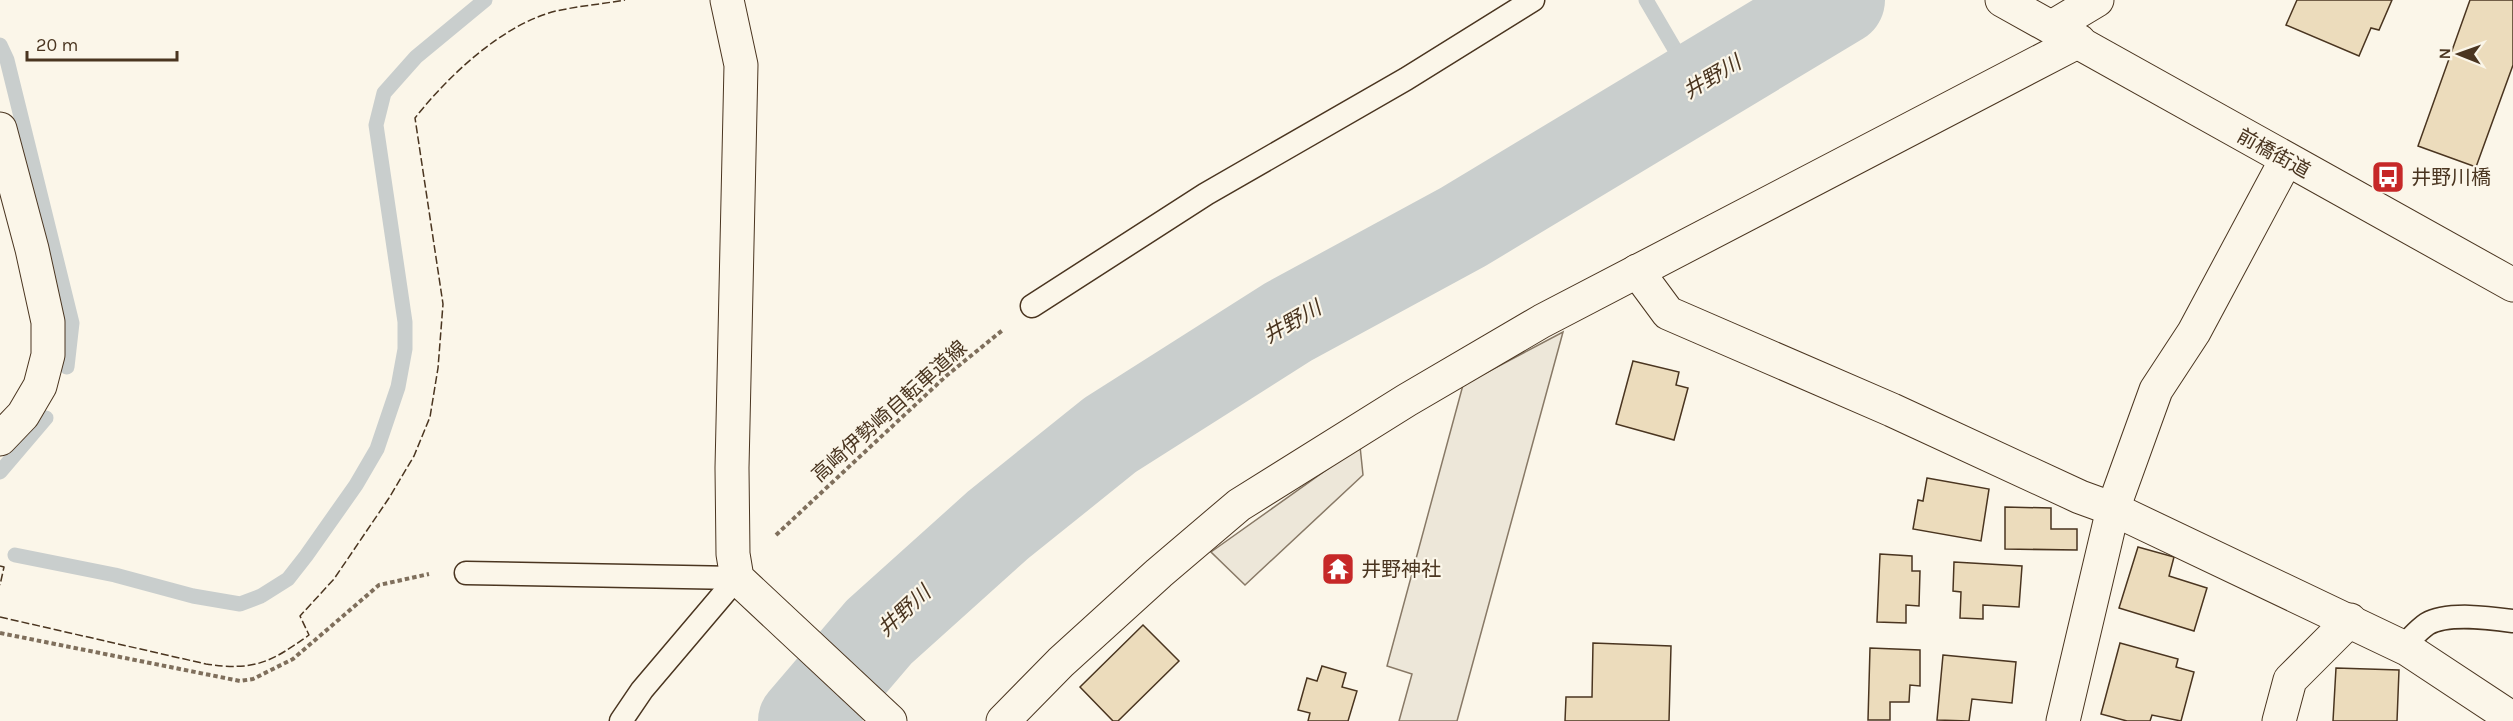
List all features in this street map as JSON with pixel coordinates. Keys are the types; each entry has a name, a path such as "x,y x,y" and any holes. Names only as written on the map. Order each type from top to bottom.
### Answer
{"street":[{"path":"727,0 741,65 732,468 733,554 742,583 890,721"},
{"path":"2002,0 2056,29"},
{"path":"1003,721 1061,662 1159,573 1239,505 1407,400 1542,321 1637,271 2056,29 2097,0"},
{"name":"前橋街道","path":"2056,29 2286,160 2513,285"},
{"path":"0,129 32,249 48,322 48,355 40,386 23,415 0,439"},
{"path":"2063,721 2113,508 2156,390 2194,332 2286,160"},
{"path":"1637,271 1668,313 1892,410 2080,496 2113,508 2350,620 2402,647 2513,719"},
{"path":"2279,721 2290,680 2350,620"}],"lane":[{"path":"1032,306 1206,194 1406,80 1533,0"},
{"path":"466,573 742,583"},
{"path":"621,721 642,690 742,583"},
{"path":"2402,647 2429,623 2446,618 2488,617 2513,621"}],"path":[{"name":"高崎伊勢崎自転車道線","path":"770,542 946,376 1032,306"},
{"path":"0,633 240,681 253,679 293,659 379,585 424,574 466,573"}],"shaded area":[{"path":"1563,332 1457,721 1399,721 1412,674 1387,666 1463,385"},
{"path":"1360,446 1363,475 1245,585 1211,552"}],"building":[{"path":"2297,0 2392,0 2379,30 2371,28 2359,56 2286,25"},
{"path":"2470,0 2513,0 2513,65 2476,167 2418,146"},
{"path":"1633,361 1679,372 1676,385 1688,388 1674,440 1616,424"},
{"path":"1927,478 1989,489 1981,541 1913,529 1918,500 1923,501"},
{"path":"2005,507 2051,508 2051,529 2077,529 2077,550 2005,549"},
{"path":"2138,547 2174,557 2169,576 2207,588 2194,631 2119,608"},
{"path":"1880,554 1912,556 1912,571 1920,571 1919,606 1906,605 1906,623 1877,622"},
{"path":"1954,562 2022,566 2019,607 1983,605 1983,619 1960,618 1961,592 1953,591"},
{"path":"1143,625 1179,661 1118,721 1113,721 1080,687"},
{"path":"1593,643 1671,646 1669,721 1565,721 1566,697 1592,697"},
{"path":"2120,643 2178,659 2176,667 2194,672 2181,721 2152,715 2150,721 2127,721 2101,714"},
{"path":"1870,648 1920,650 1920,686 1910,685 1909,702 1890,702 1890,720 1868,720"},
{"path":"1943,655 2016,662 2012,703 1972,699 1969,721 1937,720"},
{"path":"1322,666 1346,673 1342,687 1357,691 1348,721 1308,721 1310,713 1298,710 1307,678 1317,681"},
{"path":"2336,668 2399,670 2397,721 2333,721"}],"waterway":[{"path":"15,555 115,575 193,596 240,604 261,596 288,579 356,485 377,449 398,387 405,349 405,322 376,125 384,93 416,57 485,0"},
{"path":"1646,0 1697,87"},
{"name":"井野川","path":"803,721 879,632 998,525 1110,435 1288,322 1463,227 1840,0"},
{"path":"0,45 7,60 72,323 67,367"},
{"path":"0,472 46,418"}],"fence":[{"path":"0,617 223,666 261,663 309,635 300,616 334,579 389,498 414,456 430,417 438,368 443,304 415,118 460,69 497,39 516,27 556,11 625,0"},
{"path":"0,566 4,567 0,585"}],"place":[{"name":"井野川橋","path":"2388,177"},
{"name":"井野神社","path":"1338,569"}]}
